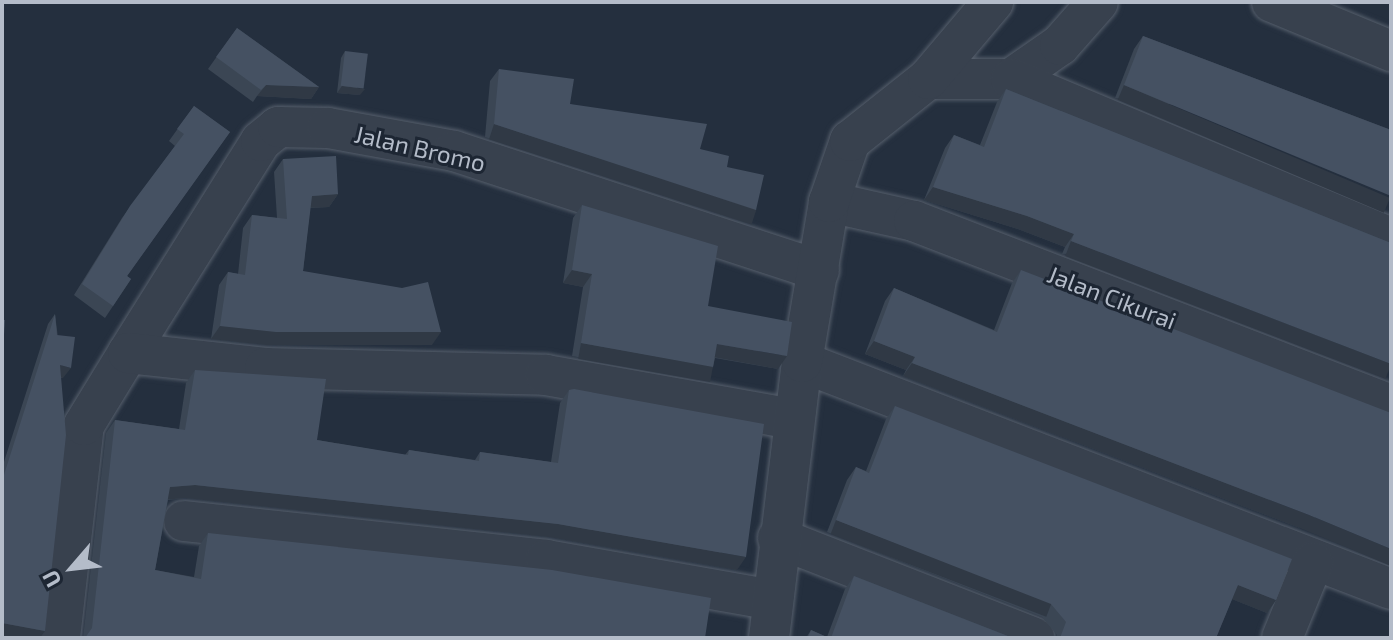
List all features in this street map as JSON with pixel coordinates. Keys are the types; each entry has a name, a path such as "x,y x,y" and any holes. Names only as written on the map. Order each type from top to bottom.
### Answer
{"street":[{"path":"184,521 546,560 771,619 778,538 802,362 829,202 850,141 928,79 993,2"},
{"path":"1011,79 1060,45 1098,2"},
{"path":"1272,2 1391,51"},
{"path":"928,79 1011,79 1391,238"},
{"name":"Jalan Bromo","path":"60,638 84,425 261,141 278,127 328,128 454,151 819,270"},
{"name":"Jalan Cikurai","path":"829,202 914,221 1391,405"},
{"path":"128,353 265,368 546,375 794,419"},
{"path":"802,362 1313,562 1391,589"},
{"path":"778,538 1034,638"},
{"path":"1282,638 1313,562"}],"building":[{"path":"237,28 319,87 266,85 261,90 216,57"},
{"path":"1143,36 1391,130 1391,196 1124,85"},
{"path":"345,51 368,54 364,89 341,86"},
{"path":"499,69 574,79 570,104 707,124 700,149 729,156 727,167 764,175 756,210 494,124"},
{"path":"1006,89 1391,243 1391,364 1071,241 1074,234 933,187 954,135 984,147"},
{"path":"194,106 230,132 127,276 131,279 113,306 82,284 130,206 184,134 177,129"},
{"path":"336,156 338,194 312,196 303,271 402,288 428,282 441,332 276,332 220,326 228,272 245,275 252,215 287,219 283,159"},
{"path":"582,205 718,246 708,306 792,322 787,356 717,344 713,367 581,343 592,274 572,270"},
{"path":"1021,270 1391,413 1391,549 912,363 915,357 874,341 894,288 997,332"},
{"path":"55,314 57,335 75,337 71,368 60,365 66,435 45,631 2,623 2,481"},
{"path":"2,320 5,320 2,365"},
{"path":"195,370 326,379 317,440 408,455 409,450 479,461 480,452 558,463 569,390 574,389 764,424 746,557 558,524 195,485 170,487 155,570 201,579 208,533 552,570 711,598 705,638 85,638 92,628 115,420 185,430"},
{"path":"895,406 1292,559 1276,600 1238,585 1216,638 1060,638 1066,622 1051,604 836,520 856,467 869,473"},
{"path":"854,576 1013,638 831,638"},
{"path":"811,630 829,638 808,638"}]}
